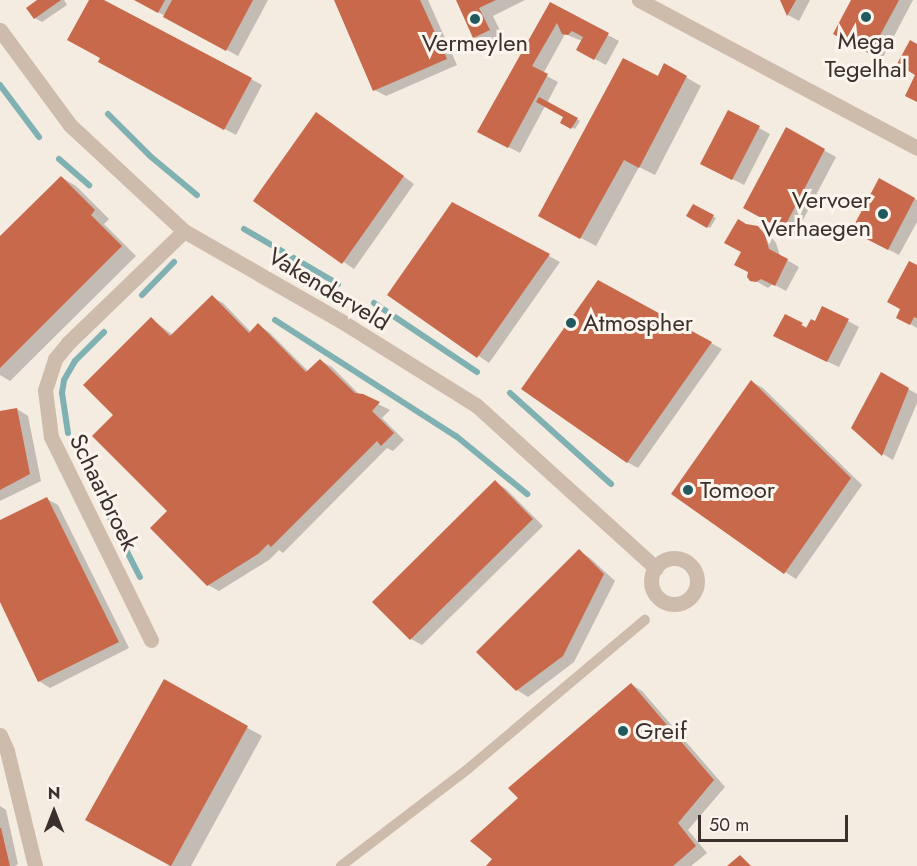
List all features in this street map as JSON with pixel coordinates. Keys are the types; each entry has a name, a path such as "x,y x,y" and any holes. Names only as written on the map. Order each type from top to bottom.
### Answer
{"street":[{"path":"639,0 917,148"},
{"name":"Vakenderveld","path":"0,30 70,125 184,231 340,321 476,405 656,568"},
{"name":"Schaarbroek","path":"151,640 51,437 45,390 48,374 55,359 68,343 184,231"},
{"path":"0,735 7,751 35,866"}],"lane":[{"path":"341,866 469,768 645,620"}],"building":[{"path":"37,0 61,0 34,19 26,8"},
{"path":"89,0 104,0 252,78 224,130 98,62 100,58 67,40"},
{"path":"134,0 165,0 158,13"},
{"path":"172,0 253,0 226,51 163,17"},
{"path":"334,0 420,0 447,59 373,91"},
{"name":"Vermeylen","path":"456,0 496,0 479,8 490,30 473,38"},
{"path":"780,0 796,0 787,16"},
{"name":"Mega Tegelhal","path":"851,0 899,0 870,54 833,34"},
{"path":"550,2 609,33 594,60 576,50 583,37 572,31 568,35 562,34 557,23 532,66 548,74 508,148 477,132"},
{"path":"910,40 917,44 917,102 905,96 915,75 897,64"},
{"path":"623,58 658,76 664,63 687,76 639,168 624,160 580,239 538,216"},
{"path":"539,97 578,118 571,129 560,123 563,117 536,102"},
{"path":"728,110 760,126 732,180 700,164"},
{"path":"316,112 404,176 342,264 253,201"},
{"path":"786,127 825,149 783,230 743,208"},
{"path":"61,176 95,210 91,215 122,246 0,368 0,236"},
{"name":"Vervoer Verhaegen","path":"879,178 915,198 888,250 851,231"},
{"path":"452,202 550,254 477,358 387,295"},
{"path":"693,204 714,215 707,228 686,216"},
{"path":"738,219 746,224 758,226 765,235 769,249 788,259 775,286 761,279 756,282 750,281 747,277 748,272 734,265 741,252 724,243"},
{"path":"909,261 917,265 917,318 914,317 910,325 896,318 900,309 887,302"},
{"path":"598,280 712,342 627,463 521,389"},
{"path":"212,295 249,333 258,323 306,372 320,359 355,393 380,402 372,411 394,433 381,446 377,441 271,547 268,544 258,554 207,586 150,528 167,511 92,436 113,415 83,385 151,317 170,336"},
{"path":"822,306 849,319 827,362 773,336 785,314 803,323 801,325 806,328 811,319 815,321"},
{"path":"881,372 909,388 882,456 851,428"},
{"path":"751,380 851,478 784,574 671,494"},
{"path":"17,408 30,474 0,490 0,411"},
{"path":"495,480 533,519 410,640 372,602"},
{"path":"47,497 119,642 38,682 0,602 0,520"},
{"path":"579,549 604,574 563,656 516,691 476,652"},
{"path":"164,679 248,726 171,866 85,820"},
{"name":"Greif","path":"631,683 714,780 678,823 696,846 673,866 486,866 492,859 470,841 518,798 508,788"},
{"path":"1,828 10,866 0,866"},
{"path":"740,855 751,866 727,866"}],"waterway":[{"path":"0,85 39,137"},
{"path":"108,114 150,156 197,195"},
{"path":"59,159 89,185"},
{"path":"244,229 338,284"},
{"path":"142,295 174,262"},
{"path":"374,303 477,372"},
{"path":"275,320 456,436 527,494"},
{"path":"68,433 62,393 64,380 75,361 104,332"},
{"path":"510,393 611,484"},
{"path":"90,479 140,577"}],"place":[{"name":"Mega Tegelhal","path":"866,17"},
{"name":"Vermeylen","path":"475,19"},
{"name":"Vervoer Verhaegen","path":"883,214"},
{"name":"Atmospher","path":"571,323"},
{"name":"Tomoor","path":"688,490"},
{"name":"Greif","path":"623,731"}]}
